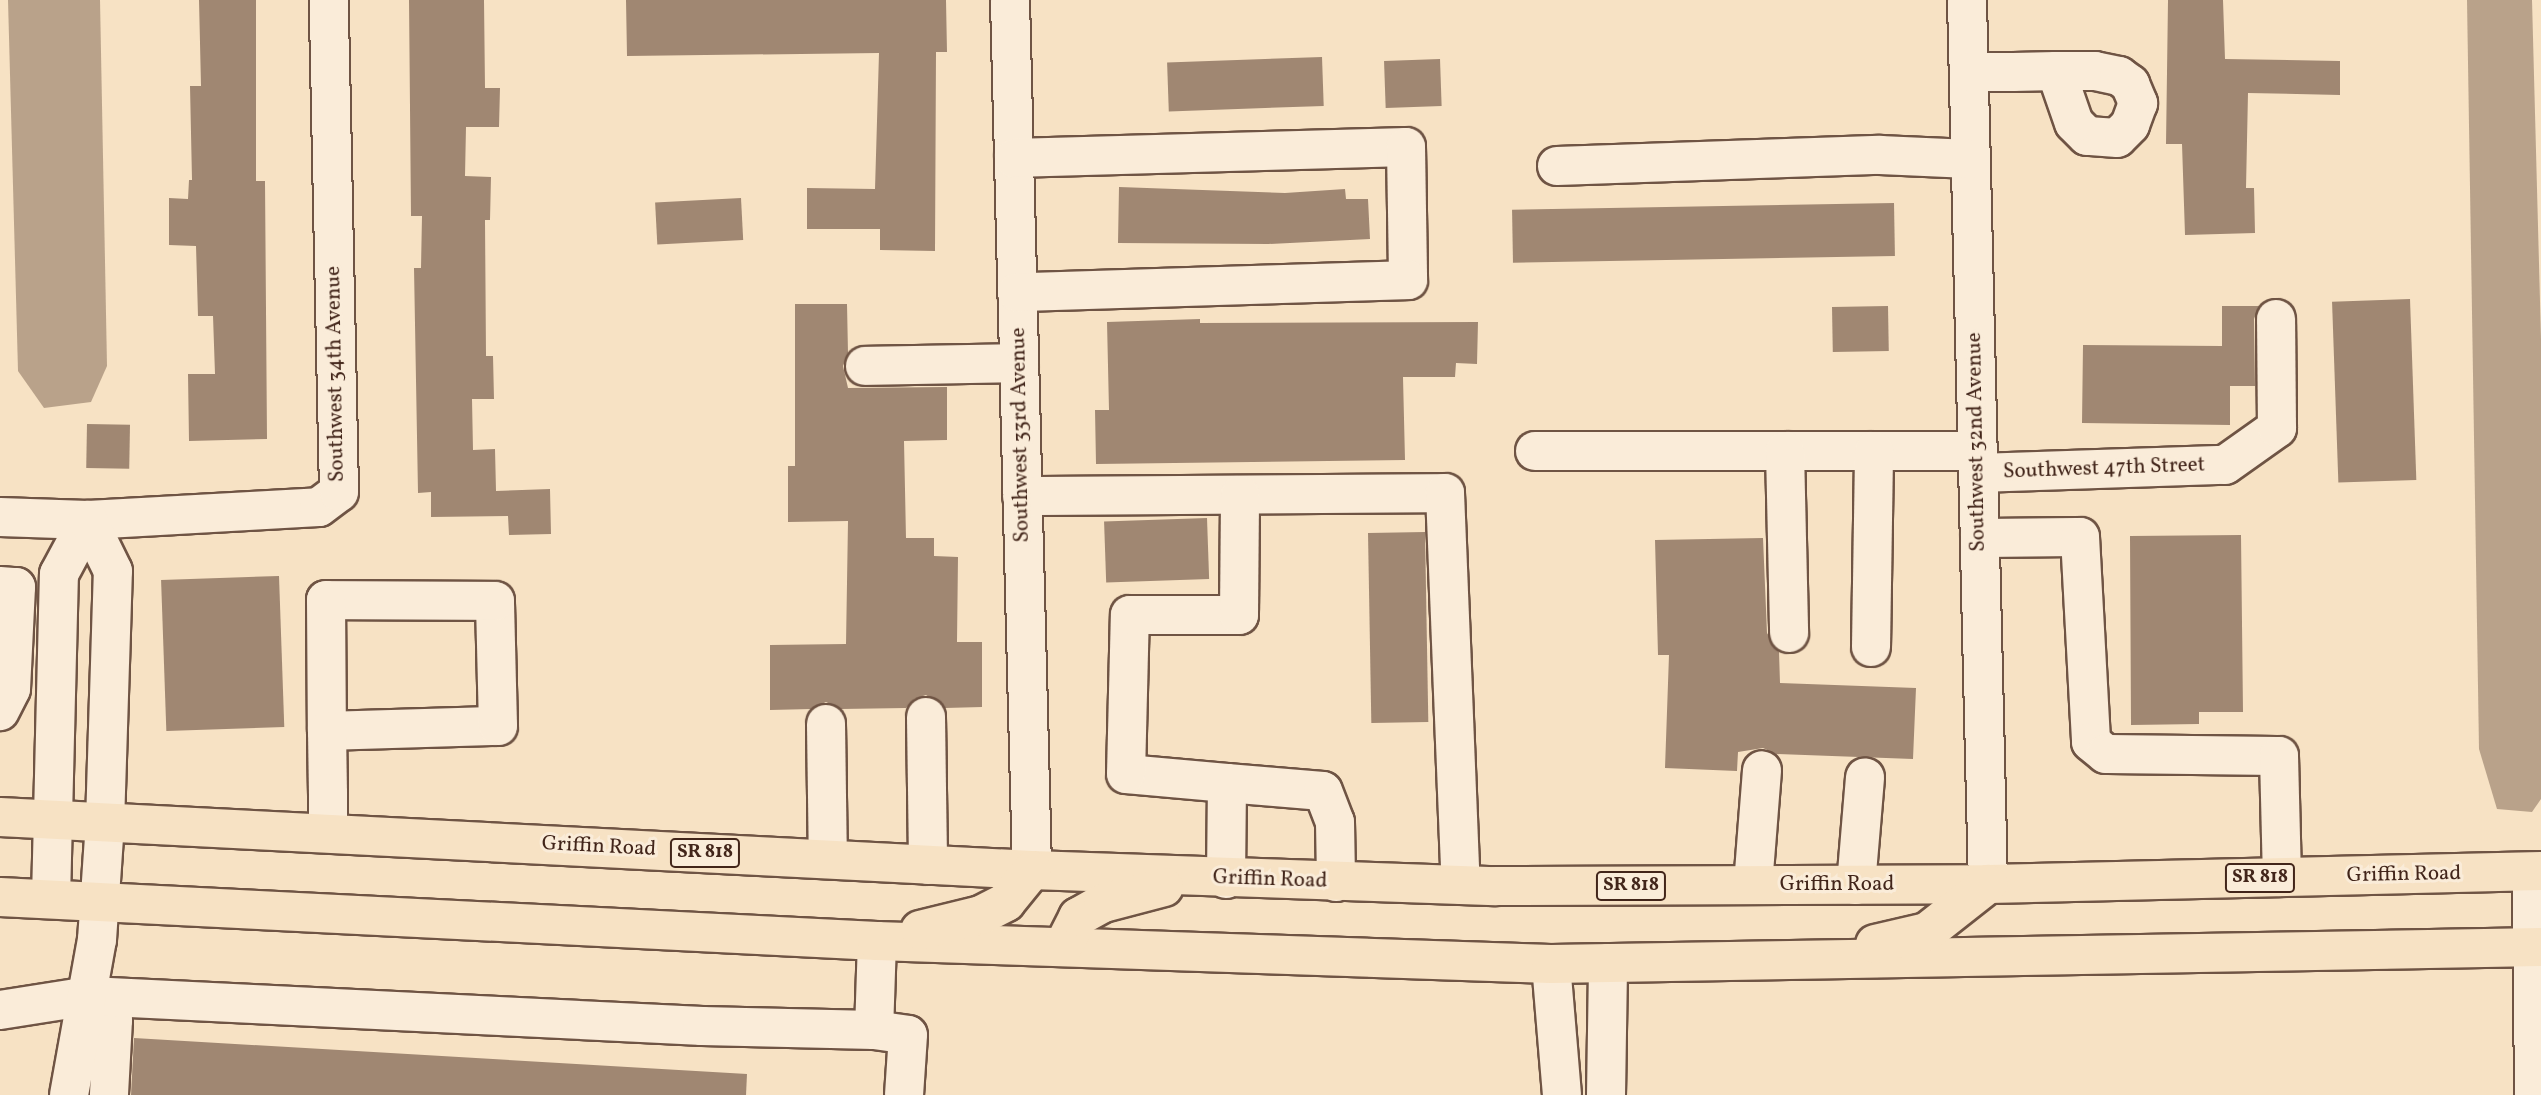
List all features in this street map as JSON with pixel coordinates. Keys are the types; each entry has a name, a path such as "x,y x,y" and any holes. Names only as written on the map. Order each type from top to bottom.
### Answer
{"main road":[{"name":"Griffin Road","path":"0,817 1032,870 1461,885 1988,884 2536,872"},
{"path":"877,941 981,915 1006,902 1032,870"},
{"path":"1063,947 1078,918 1102,903 1213,878"},
{"path":"1801,961 1927,932 1988,884"},
{"path":"0,897 877,941 1550,964 2538,947"}],"street":[{"name":"Southwest 34th Avenue","path":"88,520 319,507 339,492 329,0"},
{"name":"Southwest 33rd Avenue","path":"1010,0 1032,870"},
{"name":"Southwest 32nd Avenue","path":"1967,0 1988,884"},
{"path":"1969,72 2056,71"},
{"path":"1014,158 1406,147 1408,280 1017,292"},
{"path":"1557,166 1881,155 1970,159"},
{"name":"Southwest 47th Street","path":"1978,462 2225,465 2277,428 2276,319"},
{"path":"864,366 1019,363"},
{"path":"1535,451 1874,451 1978,462"},
{"path":"1785,451 1788,633"},
{"path":"1871,647 1874,451"},
{"path":"1022,496 1445,493 1461,885"},
{"path":"1240,495 1239,615 1130,615 1126,774 1323,791 1335,822 1336,882"},
{"path":"0,517 88,520"},
{"path":"51,900 58,574 88,520"},
{"path":"69,1095 89,996 102,902 105,823 113,571 88,520"},
{"path":"1980,538 2080,537 2091,742 2106,754 2279,756 2282,877"},
{"path":"0,586 16,587 5,700 57,693 108,694"},
{"path":"327,731 498,726 495,601 326,600 327,731 328,833"},
{"path":"926,717 928,865"},
{"path":"826,724 828,859"},
{"path":"1753,885 1762,770"},
{"path":"1856,885 1865,777"},
{"path":"1213,878 1227,783"},
{"path":"2534,1095 2538,947 2536,872"},
{"path":"874,1030 877,941"},
{"path":"1606,1095 1608,963"},
{"path":"1550,964 1562,1095"},
{"path":"89,996 113,1020 109,1095"},
{"path":"0,1010 89,996 689,1026 874,1030 908,1034 904,1095"}],"shaded area":[{"path":"8,0 100,0 107,366 91,402 44,408 18,371"},
{"path":"2467,0 2532,0 2541,339 2541,799 2532,812 2497,809 2479,749"}],"building":[{"path":"199,0 256,0 256,181 265,181 267,439 189,441 188,374 215,374 213,316 198,316 196,246 169,245 169,198 188,199 189,180 192,180 190,86 201,86"},
{"path":"409,0 484,0 485,88 500,88 499,127 466,127 465,176 491,177 490,220 485,220 486,356 493,356 494,399 472,399 473,450 495,449 496,491 550,489 551,534 509,535 508,516 431,517 431,492 418,493 414,268 421,268 422,216 411,216"},
{"path":"626,0 946,0 947,52 936,52 935,251 880,250 880,229 807,229 807,188 875,189 879,53 627,56"},
{"path":"2168,0 2223,0 2225,59 2340,61 2340,95 2248,93 2246,188 2254,188 2255,233 2185,235 2182,144 2166,144"},
{"path":"1322,57 1324,106 1169,111 1167,62"},
{"path":"1440,59 1442,106 1386,108 1384,61"},
{"path":"1119,187 1285,193 1345,189 1346,199 1368,199 1370,239 1268,244 1118,243"},
{"path":"741,198 743,240 657,244 655,203"},
{"path":"1894,203 1895,256 1513,263 1512,210"},
{"path":"2410,299 2416,480 2338,483 2332,302"},
{"path":"795,304 847,304 848,353 843,366 848,388 947,387 947,440 904,441 906,538 934,538 934,556 958,557 957,642 982,642 982,707 945,708 926,695 914,699 906,708 841,709 826,702 811,709 770,710 770,645 846,644 848,521 788,522 788,466 795,466"},
{"path":"1888,306 1889,351 1833,352 1832,307"},
{"path":"2222,306 2259,306 2254,319 2255,386 2230,386 2230,425 2082,423 2083,345 2222,346"},
{"path":"1200,319 1200,323 1478,322 1477,364 1456,363 1455,377 1403,377 1405,460 1096,464 1095,410 1109,410 1107,322"},
{"path":"87,424 130,425 129,469 86,468"},
{"path":"1207,518 1209,579 1106,583 1104,522"},
{"path":"1425,532 1428,722 1371,723 1368,533"},
{"path":"2241,535 2243,712 2199,712 2199,724 2131,725 2130,536"},
{"path":"1763,538 1767,633 1779,652 1780,683 1916,688 1913,759 1776,754 1763,748 1738,752 1737,771 1665,768 1669,655 1658,655 1655,540"},
{"path":"279,576 284,727 166,731 161,580"},
{"path":"134,1038 747,1074 746,1095 131,1095"}]}
